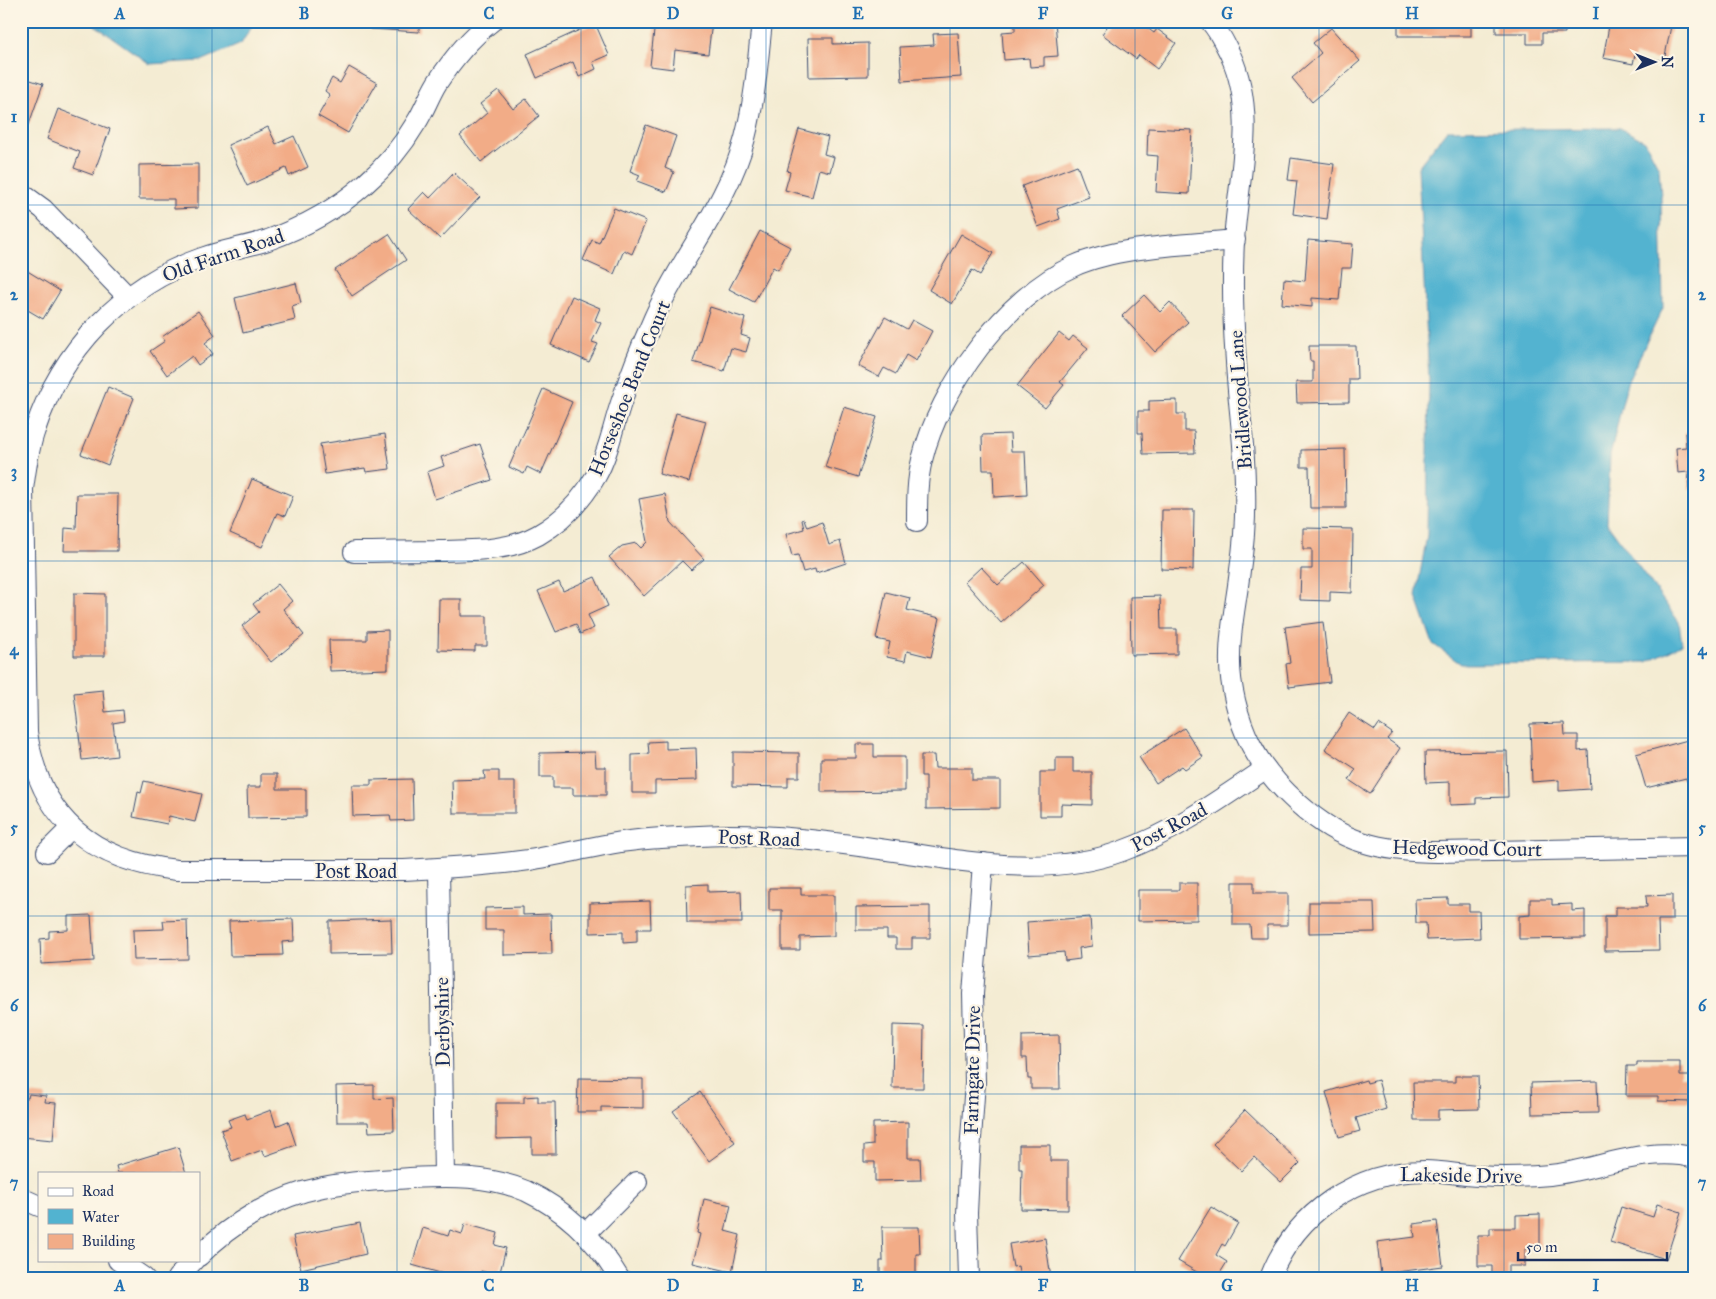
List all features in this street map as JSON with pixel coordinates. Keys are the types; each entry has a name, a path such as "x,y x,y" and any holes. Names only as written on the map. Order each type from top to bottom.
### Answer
{"street":[{"name":"Old Farm Road","path":"229,871 177,870 152,867 117,857 91,844 71,828 43,790 33,764 27,732 23,489 27,456 35,429 53,386 78,348 92,330 128,297 150,281 174,268 204,257 266,240 310,222 343,202 380,170 406,139 452,61 492,21"},
{"name":"Horseshoe Bend Court","path":"354,552 483,550 512,546 538,536 558,522 580,501 597,474 622,399 654,317 676,272 712,215 731,179 745,139 754,96 762,21"},
{"name":"Bridlewood Lane","path":"1219,24 1236,68 1243,94 1245,112 1244,152 1234,240 1236,362 1244,441 1244,531 1231,631 1230,659 1232,688 1236,706 1250,744 1265,769"},
{"path":"21,193 42,209 128,297"},
{"path":"917,521 917,489 922,461 928,438 944,402 982,345 1024,297 1057,274 1075,265 1100,257 1139,250 1234,240"},
{"name":"Hedgewood Court","path":"1265,769 1287,793 1313,816 1336,831 1360,842 1409,852 1695,847"},
{"name":"Post Road","path":"229,871 439,868 529,860 622,842 683,836 730,835 818,840 1012,866 1049,866 1121,852 1158,837 1183,824 1265,769"},
{"path":"47,852 71,828"},
{"name":"Farmgate Drive","path":"969,1278 967,1213 975,1082 973,994 983,863"},
{"name":"Derbyshire","path":"439,868 444,1176"},
{"name":"Lakeside Drive","path":"1270,1278 1287,1244 1304,1223 1335,1197 1370,1180 1389,1174 1427,1171 1478,1176 1524,1177 1577,1171 1626,1158 1655,1154 1695,1158"},
{"path":"200,1255 214,1241 239,1222 296,1195 323,1187 373,1180 444,1176 472,1177 499,1182 526,1191 563,1213 586,1233 608,1259 619,1278"},
{"path":"586,1233 636,1182"},
{"path":"21,1198 38,1206"},
{"path":"121,1262 144,1278"},
{"path":"177,1278 192,1262"}],"water":[{"path":"89,21 255,21 241,44 201,61 150,64"},
{"path":"1620,128 1645,141 1659,168 1663,308 1627,383 1610,456 1607,523 1679,622 1682,644 1647,662 1461,664 1433,644 1416,596 1427,535 1429,379 1418,167 1447,130"}],"building":[{"path":"371,21 419,21 419,32 370,29"},
{"path":"692,21 712,22 708,54 675,50 673,69 650,66 655,22 691,26"},
{"path":"1055,21 1058,56 1044,57 1044,66 1030,67 1029,58 1004,60 1002,32 1015,31 1015,24"},
{"path":"1111,21 1138,21 1154,33 1157,29 1176,43 1157,69 1139,55 1136,59 1102,34"},
{"path":"1398,21 1471,21 1471,36 1398,36"},
{"path":"1496,21 1565,21 1565,33 1542,33 1542,44 1527,44 1527,33 1496,33"},
{"path":"1610,21 1672,21 1664,61 1635,55 1633,64 1603,58"},
{"path":"595,23 609,55 593,62 596,69 579,77 573,62 537,78 527,54"},
{"path":"1331,28 1360,61 1312,102 1292,78 1321,53 1313,43"},
{"path":"958,33 961,77 902,81 900,47 934,45 933,34"},
{"path":"808,38 833,38 833,44 868,43 868,76 809,77"},
{"path":"349,67 377,83 348,133 318,116 330,95 325,91 332,78 340,83"},
{"path":"21,77 43,84 29,124 21,122"},
{"path":"498,90 513,109 526,99 539,116 481,162 460,136 487,113 480,104"},
{"path":"58,109 110,129 93,175 74,168 80,152 47,139"},
{"path":"646,125 676,136 665,168 674,172 666,192 637,181 640,175 630,171"},
{"path":"268,127 276,144 294,136 308,167 289,176 286,168 247,186 228,145"},
{"path":"1148,128 1192,130 1189,194 1156,192 1158,156 1147,155"},
{"path":"799,129 828,137 824,154 834,157 830,172 819,169 812,197 785,190 790,172 787,171"},
{"path":"1291,158 1334,164 1327,219 1293,214 1297,181 1288,180"},
{"path":"198,164 198,208 174,209 174,199 139,199 139,165"},
{"path":"1077,165 1089,197 1057,209 1060,219 1038,227 1022,186"},
{"path":"454,173 480,197 440,239 408,209 424,192 430,198"},
{"path":"614,208 646,221 632,254 624,250 614,274 583,260 592,240 599,243"},
{"path":"760,231 790,247 778,270 773,267 754,302 729,289"},
{"path":"389,234 406,260 352,296 335,270"},
{"path":"961,234 993,253 980,275 972,270 952,304 929,290"},
{"path":"1308,240 1353,244 1351,268 1342,268 1339,300 1312,298 1312,307 1282,304 1284,279 1305,281"},
{"path":"21,267 60,291 43,319 21,306"},
{"path":"296,283 301,303 292,306 295,320 243,333 235,298"},
{"path":"1144,295 1160,312 1170,302 1188,322 1155,352 1122,316"},
{"path":"572,296 600,308 595,320 601,323 592,342 598,344 589,362 551,345"},
{"path":"710,307 745,318 741,335 750,338 746,352 731,348 724,371 693,362"},
{"path":"198,311 215,335 205,343 213,354 198,365 192,356 167,375 150,351 165,341 162,337"},
{"path":"885,317 907,329 912,320 932,331 916,361 906,355 896,374 884,368 879,377 858,366"},
{"path":"1059,333 1069,341 1073,336 1088,348 1060,382 1064,385 1045,408 1017,386"},
{"path":"1309,346 1356,346 1357,379 1349,379 1349,402 1297,403 1296,382 1313,382 1313,361 1310,361"},
{"path":"108,387 134,398 108,465 81,454"},
{"path":"543,389 572,402 541,474 527,467 524,474 509,467"},
{"path":"1177,400 1177,414 1185,414 1185,431 1194,431 1195,453 1143,454 1142,433 1138,433 1138,411 1149,411 1149,401"},
{"path":"844,407 877,417 858,477 825,467"},
{"path":"676,413 706,421 689,482 659,474"},
{"path":"1685,433 1695,433 1695,488 1689,489 1688,472 1678,473 1676,448 1686,447"},
{"path":"385,434 390,469 366,472 365,468 325,474 320,444"},
{"path":"1010,434 1011,451 1025,451 1027,495 994,497 993,470 983,470 982,435"},
{"path":"480,444 492,480 435,499 427,472 444,466 441,457"},
{"path":"1345,449 1346,508 1310,508 1309,467 1301,467 1301,450"},
{"path":"252,479 293,496 285,516 277,513 262,547 230,533"},
{"path":"77,494 118,494 117,551 64,551 65,528 76,529"},
{"path":"665,494 670,522 704,559 691,570 682,561 644,596 609,557 622,546 636,543 641,548 647,542 639,499"},
{"path":"1162,510 1194,510 1193,570 1161,569"},
{"path":"804,519 807,527 822,522 829,545 840,541 846,563 816,573 815,569 803,572 798,555 792,556 786,534 804,529 802,520"},
{"path":"1303,528 1353,529 1352,593 1330,592 1330,601 1300,600 1301,569 1312,569 1312,549 1303,549"},
{"path":"1024,562 1044,585 1001,623 965,582 981,567 998,585"},
{"path":"595,577 608,606 588,615 594,628 580,634 576,624 556,632 538,591 559,582 563,591"},
{"path":"278,584 292,601 283,609 304,635 271,662 242,626 259,612 253,604"},
{"path":"886,592 910,598 907,610 940,618 931,657 907,651 905,661 887,657 890,642 876,639"},
{"path":"74,593 105,594 105,656 74,656"},
{"path":"1160,596 1161,629 1177,629 1177,654 1131,655 1130,597"},
{"path":"439,599 461,599 461,616 487,616 487,646 475,646 475,651 438,650"},
{"path":"1323,622 1330,682 1289,687 1286,664 1290,663 1285,627"},
{"path":"388,630 388,669 330,671 329,640 367,640 367,631"},
{"path":"103,690 105,712 123,710 124,721 113,723 117,756 82,760 74,693"},
{"path":"1349,713 1375,730 1379,724 1392,733 1387,739 1400,748 1370,794 1349,780 1356,769 1325,749"},
{"path":"1564,723 1565,735 1578,735 1578,751 1588,750 1590,789 1559,791 1559,780 1532,782 1530,724"},
{"path":"1184,728 1203,757 1185,769 1182,766 1156,783 1139,757"},
{"path":"1695,738 1695,782 1688,784 1686,778 1646,788 1636,754"},
{"path":"666,741 666,749 696,748 697,780 655,781 655,793 632,793 632,755 649,754 648,742"},
{"path":"856,744 874,744 874,757 905,757 905,791 821,792 821,758 856,758"},
{"path":"1507,751 1508,797 1476,798 1476,804 1450,805 1450,782 1426,783 1425,752"},
{"path":"595,752 596,767 606,767 606,795 573,795 573,788 553,788 553,777 540,777 540,753"},
{"path":"733,752 799,753 799,777 788,777 788,787 733,786"},
{"path":"921,755 934,755 935,768 972,768 972,780 1000,780 1000,808 926,809 926,776 921,776"},
{"path":"1056,758 1073,758 1073,772 1092,772 1092,805 1061,804 1061,816 1040,816 1040,772 1056,772"},
{"path":"484,771 499,771 499,782 515,782 515,813 453,813 452,780 485,779"},
{"path":"261,774 277,774 277,789 306,789 306,817 248,818 247,787 261,787"},
{"path":"412,779 413,820 391,821 390,815 353,816 352,785 371,785 371,780"},
{"path":"144,781 202,794 195,822 169,816 167,824 133,817 138,792 141,793"},
{"path":"1233,882 1254,882 1254,893 1288,893 1288,925 1267,925 1267,938 1251,938 1250,925 1233,925"},
{"path":"1179,883 1197,883 1197,920 1138,921 1138,890 1179,890"},
{"path":"708,884 708,892 741,891 742,923 687,923 686,885"},
{"path":"769,888 801,888 801,895 834,895 834,936 800,937 800,950 782,950 782,910 769,910"},
{"path":"1672,895 1672,920 1658,920 1659,950 1605,951 1605,916 1616,916 1616,907 1647,907 1646,896"},
{"path":"1448,898 1448,904 1469,904 1469,911 1479,911 1480,938 1427,940 1426,923 1416,923 1415,899"},
{"path":"1530,899 1552,899 1552,905 1572,904 1572,911 1585,910 1585,938 1519,939 1519,916 1530,915"},
{"path":"650,901 651,929 637,929 637,942 623,943 623,932 590,933 590,903"},
{"path":"1309,902 1374,902 1375,932 1309,933"},
{"path":"930,906 930,938 912,938 912,949 896,949 896,938 887,938 887,930 856,930 856,907"},
{"path":"523,907 523,915 551,914 552,954 504,955 504,930 485,930 485,908"},
{"path":"91,915 94,961 41,964 40,939 49,938 49,931 68,930 68,916"},
{"path":"1090,917 1092,946 1079,948 1080,959 1065,961 1064,952 1029,955 1027,922"},
{"path":"293,919 294,941 282,942 283,955 230,956 229,921"},
{"path":"391,919 392,953 329,954 329,921"},
{"path":"187,920 188,959 134,960 133,930 164,929 163,921"},
{"path":"893,1025 924,1026 923,1088 892,1088"},
{"path":"1059,1035 1060,1089 1031,1089 1031,1079 1028,1079 1027,1058 1022,1058 1022,1036"},
{"path":"1637,1062 1680,1062 1680,1076 1692,1076 1692,1102 1658,1101 1658,1096 1626,1096 1627,1066 1637,1066"},
{"path":"1455,1076 1478,1076 1479,1109 1438,1110 1438,1120 1414,1120 1413,1082 1455,1082"},
{"path":"578,1078 643,1079 643,1108 601,1107 601,1112 577,1112"},
{"path":"1366,1080 1367,1083 1378,1080 1386,1109 1356,1118 1360,1131 1339,1137 1326,1092"},
{"path":"1597,1081 1598,1113 1532,1114 1531,1083"},
{"path":"374,1085 374,1099 393,1098 394,1131 369,1132 368,1122 337,1122 336,1086"},
{"path":"700,1092 735,1142 709,1161 673,1111"},
{"path":"29,1094 46,1096 45,1102 56,1103 53,1140 21,1137 21,1098 28,1098"},
{"path":"538,1096 538,1102 555,1102 556,1154 532,1154 532,1138 496,1139 496,1103 524,1103 524,1097"},
{"path":"271,1110 276,1126 288,1121 296,1145 265,1156 262,1150 232,1161 221,1130 231,1127 228,1120 245,1114 247,1119"},
{"path":"1245,1110 1300,1163 1281,1182 1254,1157 1241,1171 1213,1144"},
{"path":"908,1122 908,1158 920,1158 921,1180 875,1181 875,1162 864,1162 864,1146 873,1145 873,1123"},
{"path":"1019,1145 1050,1145 1050,1161 1068,1161 1068,1210 1021,1209 1022,1169 1019,1169"},
{"path":"178,1147 186,1172 118,1172 116,1166"},
{"path":"704,1199 731,1205 725,1231 740,1235 732,1272 693,1263 700,1234 697,1233"},
{"path":"1657,1204 1681,1212 1666,1259 1610,1242 1621,1207 1653,1217"},
{"path":"1211,1207 1238,1223 1225,1246 1222,1244 1216,1255 1227,1262 1217,1278 1207,1278 1178,1261"},
{"path":"1540,1214 1540,1249 1525,1249 1525,1266 1508,1266 1508,1278 1492,1278 1492,1266 1478,1266 1478,1235 1490,1235 1490,1228 1516,1228 1516,1215"},
{"path":"1437,1221 1443,1266 1381,1274 1377,1242 1415,1237 1413,1224"},
{"path":"360,1223 366,1254 301,1269 293,1236"},
{"path":"465,1224 498,1233 495,1245 506,1248 499,1276 481,1271 479,1278 458,1278 412,1265 423,1228 448,1236 450,1230 462,1234"},
{"path":"882,1227 919,1227 920,1254 916,1254 916,1278 880,1278 880,1261 883,1261"},
{"path":"1045,1238 1051,1278 1020,1278 1018,1266 1013,1267 1009,1244"}]}
